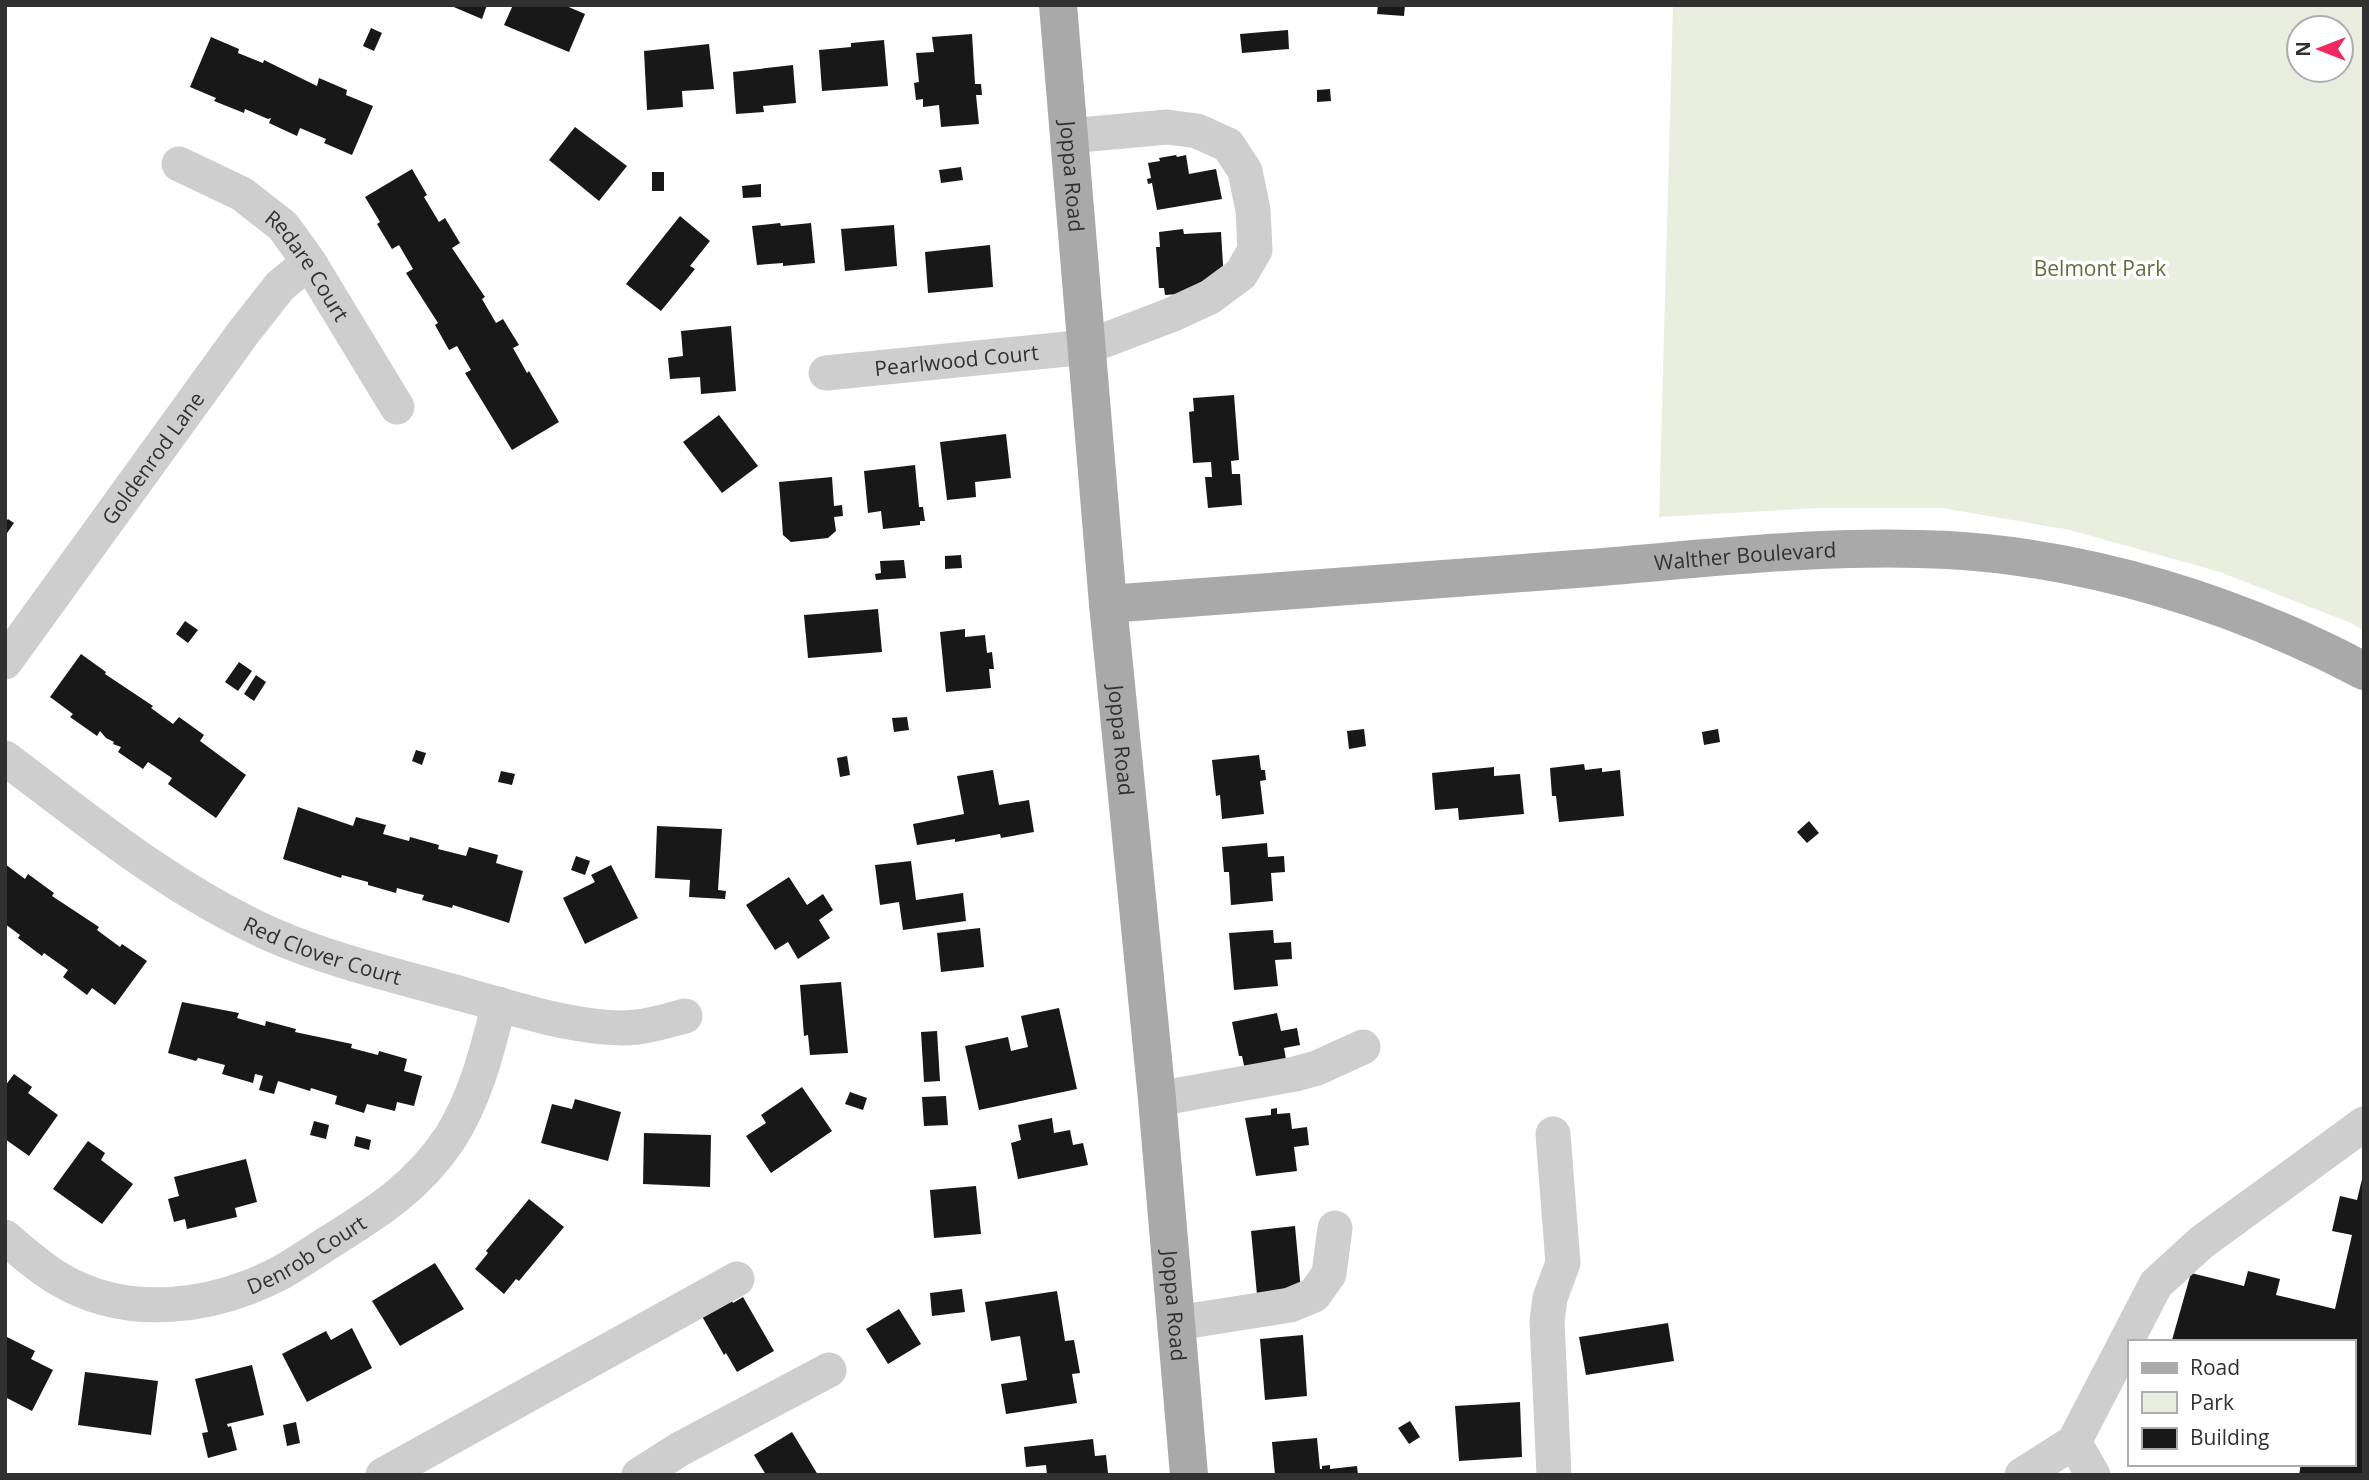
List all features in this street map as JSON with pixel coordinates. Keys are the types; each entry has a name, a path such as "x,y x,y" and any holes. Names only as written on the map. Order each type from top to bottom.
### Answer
{"main road":[{"name":"Joppa Road","path":"1058,5 1108,604 1157,1099 1189,1475"},
{"name":"Walther Boulevard","path":"1108,604 1816,551 1946,550 2026,558 2203,600 2252,618 2364,671"}],"street":[{"name":"Pearlwood Court","path":"827,373 1087,347 1210,297 1241,274 1255,250 1252,210 1245,171 1228,145 1197,131 1167,128 1069,136"},
{"name":"Redare Court","path":"179,164 242,194 283,226 309,261 397,407"},
{"name":"Goldenrod Lane","path":"5,662 243,333 280,286 309,261"},
{"name":"Red Clover Court","path":"5,758 176,884 256,927 304,948 499,1004 604,1027 639,1027 685,1016"},
{"name":"Denrob Court","path":"5,1237 60,1280 93,1295 128,1304 192,1303 226,1295 282,1272 387,1206 432,1162 467,1109 484,1065 499,1004"},
{"path":"1157,1099 1295,1074 1317,1068 1363,1047"},
{"path":"2022,1475 2074,1442 2156,1284 2202,1242 2364,1124"},
{"path":"1553,1134 1563,1263 1550,1298 1547,1321 1554,1475"},
{"path":"1177,1324 1290,1305 1314,1295 1329,1274 1335,1228"},
{"path":"383,1475 737,1279"},
{"path":"639,1475 680,1449 829,1370"},
{"path":"2074,1442 2093,1475"}],"green space":[{"name":"Belmont Park","path":"1673,5 2364,5 2364,631 2351,623 2220,572 2070,530 1942,508 1819,508 1659,517"}],"building":[{"path":"449,5 487,5 482,19"},
{"path":"513,5 564,5 585,14 569,52 504,25"},
{"path":"1378,5 1405,5 1404,16 1377,14"},
{"path":"371,28 382,33 374,51 363,46"},
{"path":"1288,30 1289,49 1242,53 1240,34"},
{"path":"972,34 975,84 981,84 982,95 976,95 979,124 941,127 939,105 923,107 923,99 916,100 914,83 919,82 916,53 934,52 932,37"},
{"path":"211,37 239,49 238,53 263,63 264,60 317,86 319,78 347,90 346,95 373,106 352,155 324,143 326,139 300,128 297,136 269,123 271,118 245,109 244,113 214,101 216,98 190,87"},
{"path":"884,40 888,86 822,91 819,50"},
{"path":"709,44 714,89 682,91 683,107 647,110 644,51"},
{"path":"793,65 796,103 763,106 764,112 736,114 733,72"},
{"path":"1330,89 1331,101 1317,102 1317,90"},
{"path":"575,127 627,166 599,201 549,160"},
{"path":"1186,155 1189,174 1216,169 1222,199 1157,210 1152,183 1148,184 1147,179 1151,178 1148,163"},
{"path":"961,167 963,180 941,183 939,170"},
{"path":"412,169 439,222 445,218 460,243 452,248 485,297 482,299 496,323 503,319 519,345 513,348 559,422 512,450 465,373 471,370 457,346 449,350 435,325 438,323 406,273 413,269 399,245 392,249 365,197"},
{"path":"652,172 664,172 664,191 652,191"},
{"path":"761,184 761,197 743,198 742,186"},
{"path":"680,216 710,241 690,266 695,269 661,311 626,284"},
{"path":"780,223 781,226 811,223 815,263 757,265 752,226"},
{"path":"894,225 897,266 845,271 841,229"},
{"path":"1183,229 1184,234 1221,232 1224,281 1205,292 1165,295 1164,288 1159,288 1156,247 1160,247 1159,232"},
{"path":"990,245 993,287 928,293 925,252"},
{"path":"731,326 736,391 701,394 700,377 670,379 668,358 683,356 681,331"},
{"path":"1234,395 1239,460 1231,461 1232,474 1240,474 1242,505 1208,508 1205,477 1212,477 1211,462 1193,463 1189,412 1194,411 1193,398"},
{"path":"719,415 758,466 722,493 683,442"},
{"path":"1006,434 1011,478 975,482 976,497 947,500 940,442"},
{"path":"915,465 919,507 923,507 925,521 920,521 920,525 883,529 881,511 868,513 864,471"},
{"path":"832,477 834,506 842,505 843,516 834,517 836,531 828,538 791,542 783,535 779,482"},
{"path":"8,519 14,523 5,536 5,523"},
{"path":"961,555 962,568 945,569 945,556"},
{"path":"904,560 906,578 876,580 875,574 881,573 880,561"},
{"path":"878,609 882,652 808,658 804,615"},
{"path":"185,621 198,630 188,643 176,634"},
{"path":"965,629 965,637 985,635 987,653 992,652 994,669 989,669 991,688 946,692 940,632"},
{"path":"81,654 106,672 105,674 153,706 151,708 173,724 179,717 204,735 200,741 246,775 216,818 168,784 172,778 148,762 143,769 118,752 121,747 113,744 114,742 100,731 97,736 70,717 73,714 50,697"},
{"path":"239,662 252,671 238,691 225,682"},
{"path":"256,675 266,682 254,701 244,694"},
{"path":"907,717 909,730 894,732 892,718"},
{"path":"1364,729 1366,746 1349,749 1347,731"},
{"path":"1718,729 1720,742 1704,745 1702,732"},
{"path":"416,750 426,753 422,765 412,761"},
{"path":"1259,755 1261,770 1265,770 1266,780 1260,781 1264,814 1222,819 1212,760"},
{"path":"847,756 850,775 840,777 837,758"},
{"path":"1584,764 1585,770 1620,770 1624,816 1559,822 1556,796 1552,796 1550,768"},
{"path":"1494,767 1494,776 1520,774 1524,814 1459,820 1458,808 1435,810 1432,773"},
{"path":"993,770 999,805 1029,800 1034,832 1001,838 1000,834 917,845 913,824 964,814 957,776"},
{"path":"501,771 515,774 512,785 498,782"},
{"path":"298,807 353,826 356,817 386,825 383,834 409,841 410,837 439,845 438,849 466,856 469,847 498,855 496,863 523,871 509,923 453,905 452,908 422,900 424,895 397,888 396,893 368,885 368,882 342,875 341,878 283,859"},
{"path":"1809,821 1819,833 1807,843 1797,832"},
{"path":"657,826 722,829 718,890 726,891 725,899 689,897 690,880 655,878"},
{"path":"1267,843 1268,857 1284,856 1285,872 1271,873 1273,901 1231,905 1229,872 1224,872 1222,847"},
{"path":"576,856 590,861 585,875 571,870"},
{"path":"911,861 916,900 963,893 966,921 903,930 899,902 880,905 875,865"},
{"path":"5,864 25,879 28,874 54,893 52,896 99,927 97,930 120,947 122,944 147,961 115,1005 92,988 87,995 63,977 68,970 44,953 42,956 5,924"},
{"path":"611,865 638,918 585,944 563,898 595,882 591,875"},
{"path":"789,877 807,905 823,894 833,910 819,920 830,938 798,959 788,942 775,950 746,905"},
{"path":"980,928 984,967 941,972 937,933"},
{"path":"1273,930 1274,943 1291,942 1292,959 1275,960 1278,986 1234,990 1229,933"},
{"path":"841,982 848,1053 810,1055 808,1035 804,1036 800,985"},
{"path":"182,1002 239,1013 237,1018 265,1026 266,1021 296,1029 295,1032 352,1044 351,1048 378,1055 379,1051 407,1059 404,1071 422,1076 414,1106 397,1102 395,1111 367,1104 364,1113 335,1104 337,1096 278,1081 274,1094 259,1090 263,1076 255,1074 253,1083 222,1074 225,1065 168,1053"},
{"path":"1059,1008 1077,1089 979,1110 965,1046 1008,1037 1011,1051 1028,1047 1021,1016"},
{"path":"1277,1013 1281,1031 1297,1028 1300,1045 1284,1048 1288,1071 1247,1079 1232,1022"},
{"path":"937,1031 940,1081 924,1082 921,1032"},
{"path":"14,1074 32,1087 28,1093 58,1115 29,1156 5,1139 5,1086"},
{"path":"802,1087 832,1131 771,1173 746,1136 766,1123 761,1115"},
{"path":"850,1092 867,1098 863,1110 845,1104"},
{"path":"946,1096 948,1125 924,1126 922,1097"},
{"path":"575,1099 621,1112 608,1161 541,1143 552,1104 572,1109"},
{"path":"1277,1108 1277,1114 1290,1113 1292,1129 1307,1127 1309,1145 1294,1147 1297,1171 1256,1176 1245,1118 1271,1115 1271,1109"},
{"path":"1052,1118 1054,1133 1070,1130 1073,1145 1083,1143 1088,1165 1018,1179 1011,1143 1021,1140 1018,1125"},
{"path":"314,1121 329,1125 326,1139 310,1135"},
{"path":"644,1133 711,1135 710,1187 643,1184"},
{"path":"356,1136 371,1140 369,1150 354,1146"},
{"path":"88,1141 105,1153 101,1160 133,1184 102,1224 53,1189"},
{"path":"246,1159 257,1202 235,1208 237,1217 187,1229 185,1219 174,1222 168,1199 179,1196 174,1177"},
{"path":"2363,1175 2364,1475 2299,1475 2301,1466 2355,1466 2355,1340 2172,1340 2191,1273 2244,1286 2248,1271 2280,1279 2276,1295 2335,1309 2352,1235 2332,1231 2340,1196 2357,1200"},
{"path":"976,1186 981,1234 934,1238 930,1190"},
{"path":"529,1199 564,1227 519,1281 516,1279 504,1294 475,1269 488,1253 486,1251"},
{"path":"1295,1226 1301,1291 1257,1295 1251,1231"},
{"path":"435,1263 464,1309 400,1346 372,1301"},
{"path":"724,1287 733,1303 743,1297 774,1351 737,1372 726,1353 724,1355 695,1304"},
{"path":"962,1289 965,1312 932,1316 930,1293"},
{"path":"1057,1291 1065,1341 1074,1340 1080,1373 1072,1374 1077,1403 1006,1414 1001,1384 1027,1380 1020,1336 991,1341 985,1302"},
{"path":"899,1309 921,1344 888,1364 866,1329"},
{"path":"1668,1323 1674,1361 1586,1375 1579,1337"},
{"path":"352,1328 372,1368 307,1402 282,1354 326,1331 331,1340"},
{"path":"1303,1335 1307,1396 1265,1400 1260,1339"},
{"path":"5,1336 35,1351 31,1359 53,1370 32,1411 5,1397"},
{"path":"252,1365 264,1415 227,1424 228,1427 231,1426 237,1450 208,1458 202,1433 208,1432 195,1379"},
{"path":"85,1372 158,1381 151,1435 78,1425"},
{"path":"1520,1402 1522,1457 1459,1461 1455,1406"},
{"path":"1410,1421 1420,1437 1409,1444 1398,1428"},
{"path":"296,1422 300,1443 287,1446 283,1425"},
{"path":"792,1432 818,1475 766,1475 754,1455"},
{"path":"1317,1438 1320,1469 1330,1465 1330,1469 1357,1466 1358,1475 1275,1475 1272,1442"},
{"path":"1093,1439 1095,1456 1106,1455 1108,1473 1047,1475 1046,1465 1026,1467 1024,1447"}]}
